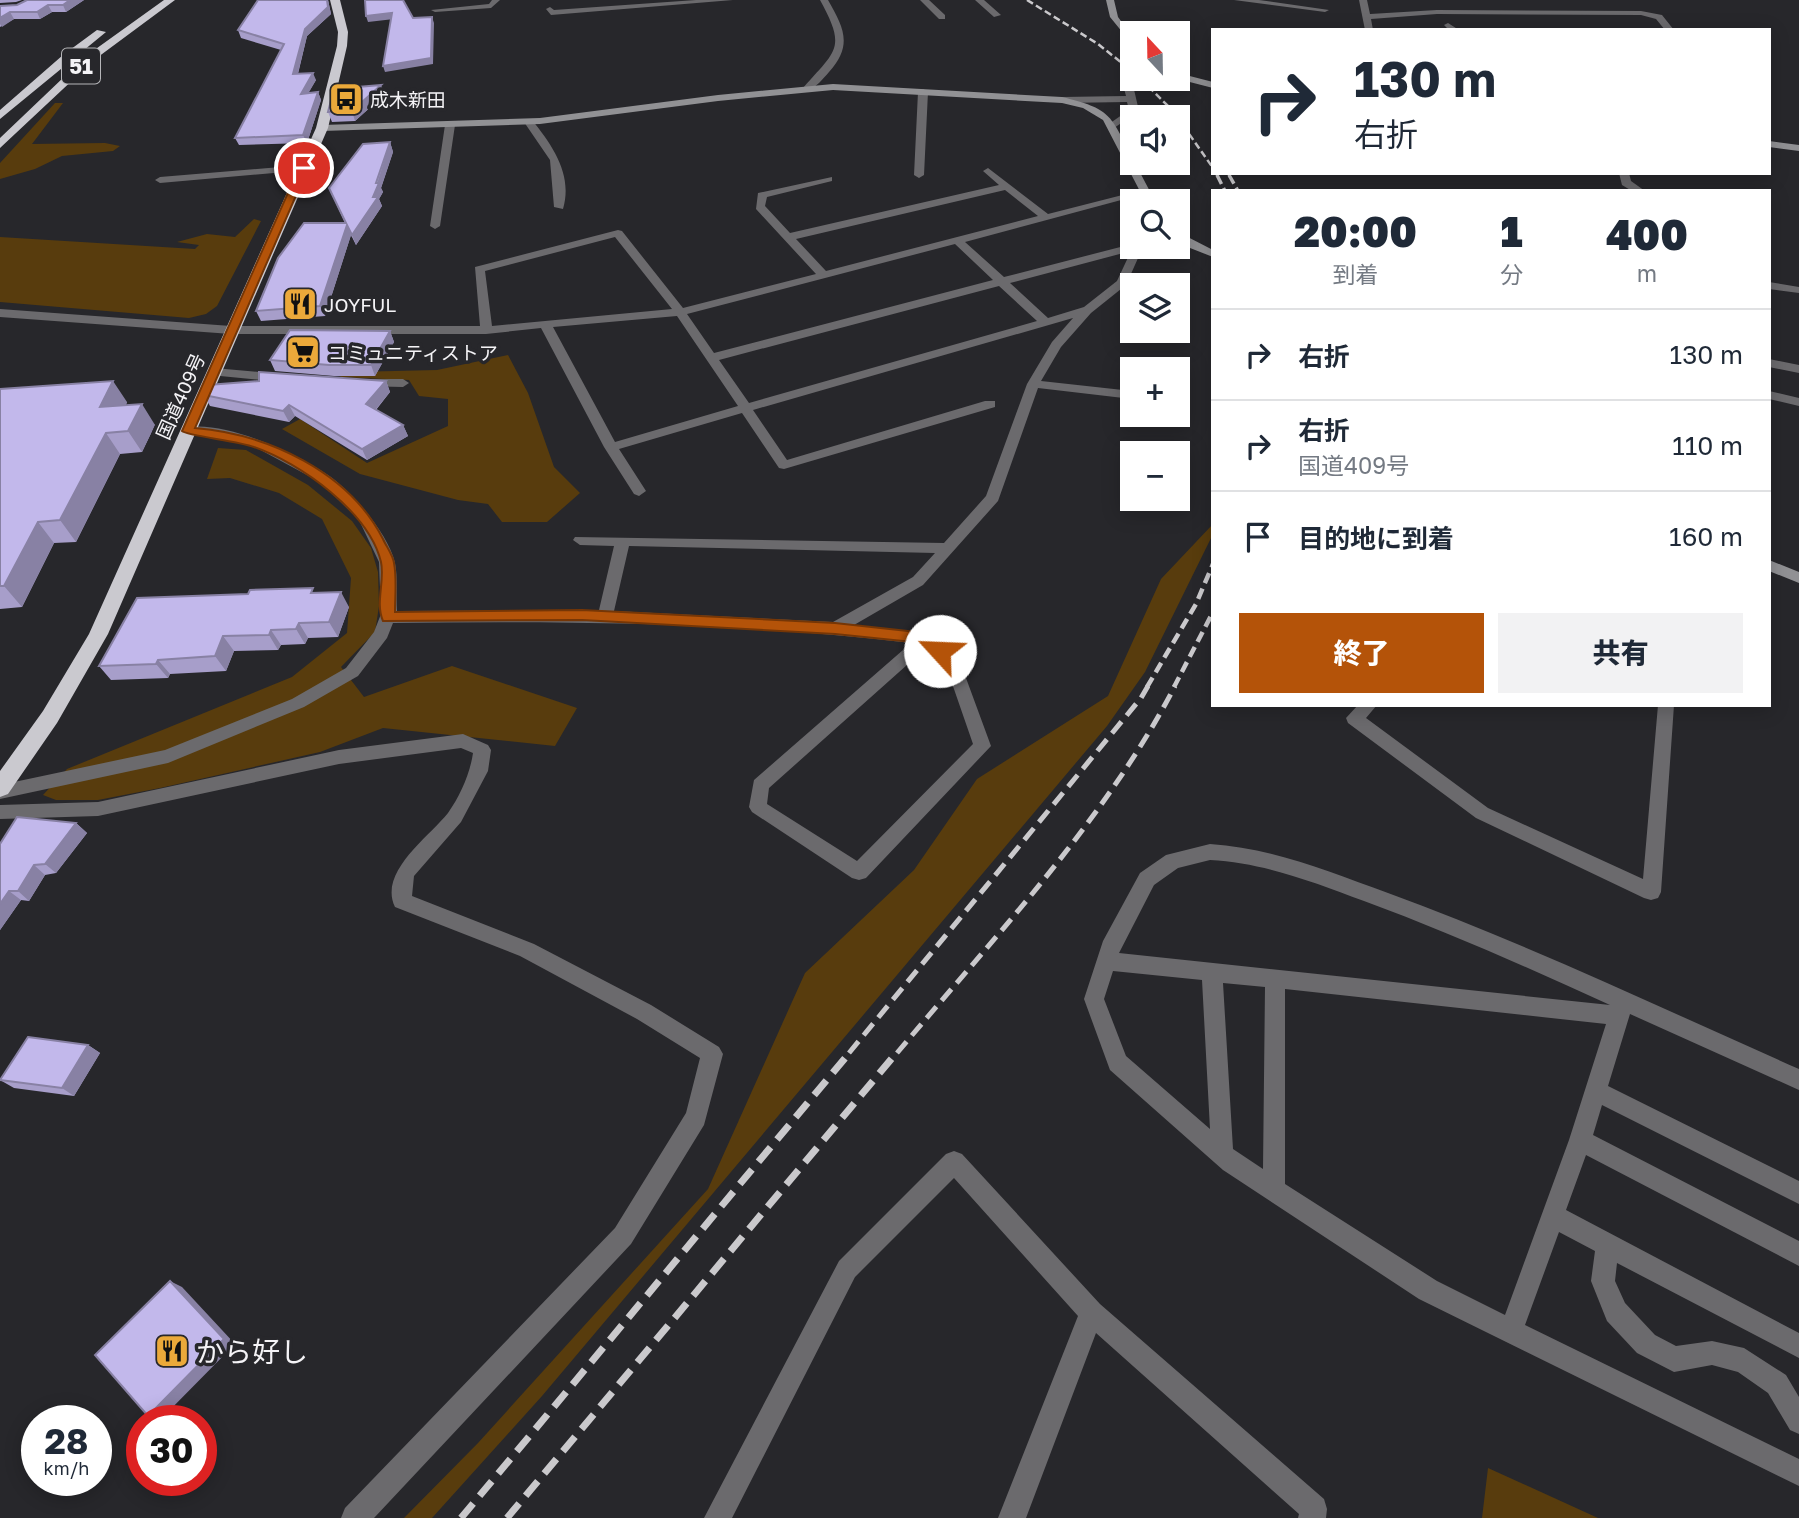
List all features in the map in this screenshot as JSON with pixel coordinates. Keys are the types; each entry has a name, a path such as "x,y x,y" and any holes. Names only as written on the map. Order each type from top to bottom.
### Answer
{"highway":[{"name":"51","path":"0,144 90,58 170,0"},
{"name":"国道409号","path":"0,790 50,716 98,634 321,128 342,46 343,33 335,0"},
{"name":"51","path":"0,116 67,57 110,25"}],"street":[{"path":"435,10 491,6 496,0"},
{"path":"550,9 551,13 729,0"},
{"path":"808,88 832,64 840,49 839,26 824,0"},
{"path":"924,0 942,17"},
{"path":"979,0 997,15"},
{"path":"1110,0 1114,17 1120,25"},
{"path":"1238,0 1325,10"},
{"path":"1360,1 1369,28"},
{"path":"1366,17 1437,12 1641,13 1659,17 1668,28"},
{"path":"1190,79 1211,84"},
{"path":"321,128 529,122 808,88 1062,100 1132,99"},
{"path":"1111,126 1134,111 1130,91"},
{"path":"919,175 923,92"},
{"path":"1062,100 1086,106 1107,118 1144,189"},
{"path":"529,122 554,153 559,169 559,207"},
{"path":"435,226 450,125"},
{"path":"1771,144 1799,148"},
{"path":"160,180 304,168"},
{"path":"988,171 1047,218"},
{"path":"1624,175 1626,183 1636,189"},
{"path":"824,275 760,207 762,195 828,179"},
{"path":"789,237 1007,186"},
{"path":"0,313 232,330 486,330 680,313 1047,218 1120,203"},
{"path":"486,330 479,268 618,233 680,313 784,465 990,404"},
{"path":"958,241 1045,322"},
{"path":"1190,243 1211,253"},
{"path":"711,358 1120,250"},
{"path":"835,628 918,581 993,498 1033,384 1056,345 1088,310 1122,283 1133,259"},
{"path":"1771,285 1799,290"},
{"path":"611,447 1088,310"},
{"path":"545,324 611,447 639,491"},
{"path":"1771,363 1799,369"},
{"path":"214,372 295,380"},
{"path":"348,383 403,383"},
{"path":"1033,384 1120,394"},
{"path":"1771,396 1799,402"},
{"path":"0,790 169,756 298,704 352,672 382,635 388,617 387,562 365,518 325,479 260,444 220,434 188,431"},
{"path":"580,540 948,548"},
{"path":"605,617 623,541"},
{"path":"1771,566 1799,578"},
{"path":"388,617 605,617 835,628 926,639 953,663 982,746 859,872 758,807 760,785 926,639"},
{"path":"1367,707 1354,718 1482,813 1651,892 1666,707"},
{"path":"0,812 98,809 339,757 463,741 482,750 479,771 455,817 405,873 402,901 527,950 644,1012 712,1054 696,1117 623,1236 355,1518"},
{"path":"1799,1080 1621,1009 1460,928 1282,863 1243,854 1210,852 1172,861 1147,879 1113,941 1094,999 1118,1063 1222,1153 1275,1190 1428,1290 1799,1473"},
{"path":"1107,961 1275,979 1621,1009"},
{"path":"1212,972 1222,1153"},
{"path":"1275,979 1275,1190"},
{"path":"1516,1318 1580,1140 1621,1009"},
{"path":"1596,1091 1799,1193"},
{"path":"1580,1140 1799,1254"},
{"path":"718,1518 847,1269 954,1162 1091,1313 1314,1509 1312,1518"},
{"path":"1553,1216 1799,1346"},
{"path":"1607,1245 1602,1281 1616,1312 1646,1344 1674,1359 1712,1353 1744,1361 1777,1384 1799,1421"},
{"path":"1012,1518 1091,1313"}],"shaded area":[{"path":"55,103 63,103 32,144 105,143 120,146 113,151 62,156 35,169 0,179 0,163"},
{"path":"254,219 261,221 217,306 206,314 189,318 0,302 0,237 195,249 199,245 177,242 207,234 235,237"},
{"path":"508,355 528,393 554,467 580,493 547,522 502,522 488,504 458,500 360,474 282,429 300,419 367,463 448,426 448,399 419,396 409,380 339,377 352,372 437,370"},
{"path":"218,448 246,450 308,485 352,521 371,548 378,572 379,606 375,632 341,667 364,697 452,666 577,708 555,746 383,728 320,752 160,788 98,800 56,800 43,795 67,769 292,677 347,633 351,578 322,519 279,493 230,478 207,479"},
{"path":"1211,526 1211,538 1145,672 1107,726 542,1396 432,1518 404,1518 478,1443 708,1189 805,973 914,870 977,779 1108,696 1161,579"},
{"path":"1488,1468 1598,1518 1482,1518"}],"building":[{"path":"27,0 70,0 63,5 48,5 37,12 10,12 0,18 0,6 17,5"},
{"path":"258,0 327,0 328,7 305,29 293,74 313,73 301,94 318,92 303,135 235,138 284,44 238,30"},
{"path":"365,0 403,0 413,18 432,17 431,58 383,66 392,13 366,16"},
{"path":"381,85 352,111 328,112 334,89"},
{"path":"390,142 373,197 378,197 352,235 347,225 320,306 256,311 278,258 304,223 346,223 329,188 363,144"},
{"path":"290,330 390,331 371,365 270,360"},
{"path":"259,372 386,381 366,404 403,425 362,449 289,405 283,411 204,395 208,385 259,381"},
{"path":"113,381 100,407 142,404 128,431 106,433 60,520 38,522 4,586 0,586 0,389"},
{"path":"313,588 311,593 341,592 329,622 299,623 296,629 271,630 269,635 223,636 215,656 158,660 156,664 99,666 137,598 248,594 250,590"},
{"path":"17,817 76,823 45,864 34,865 18,891 9,891 0,904 0,844"},
{"path":"28,1037 88,1045 62,1088 0,1080"},
{"name":"から好し","path":"170,1281 224,1339 159,1405 138,1405 95,1355"}],"railway":[{"path":"1027,0 1098,44 1120,61"},
{"path":"1153,91 1173,111 1211,165"},
{"path":"1217,175 1224,189"},
{"path":"1229,175 1237,189"},
{"path":"1147,687 1196,604 1211,569"},
{"path":"1174,687 1211,616"},
{"path":"849,1053 1141,698 1148,686"},
{"path":"897,1053 1082,831 1147,736 1175,686"},
{"path":"461,1518 851,1051"},
{"path":"507,1518 898,1051"}],"place":[{"name":"成木新田","path":"346,99"},
{"name":"JOYFUL","path":"300,304"},
{"name":"コミュニティストア","path":"303,352"},
{"name":"から好し","path":"172,1351"}],"route":[{"path":"304,168 188,431 220,434 260,444 325,479 365,518 387,562 388,617 582,615 835,628 926,639 940,651"}]}
